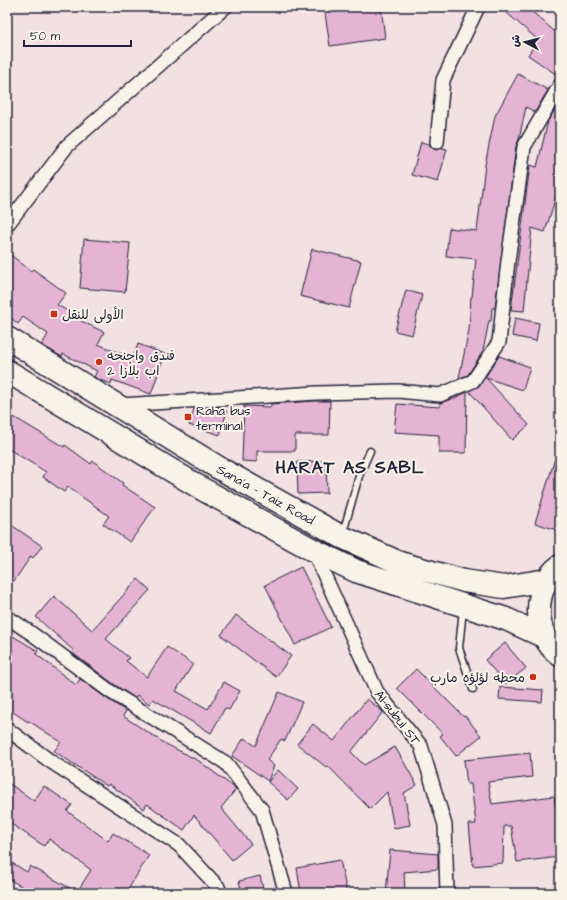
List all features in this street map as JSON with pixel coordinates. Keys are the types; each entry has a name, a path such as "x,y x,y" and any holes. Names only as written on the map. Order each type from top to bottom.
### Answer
{"highway":[{"name":"Sana'a - Taiz Road","path":"7,338 219,468 342,537 400,563 464,581 504,588 554,573"},
{"name":"Sana'a - Taiz Road","path":"7,371 204,490 313,550 356,571 506,619 545,637"},
{"path":"554,573 540,599 539,620 545,637 555,652 560,655"}],"street":[{"path":"7,226 67,146 226,7"},
{"path":"437,142 443,80 478,7"},
{"path":"118,406 317,393 398,391 440,395 473,381 498,342 524,147 560,85"},
{"name":"Al-subul ST","path":"313,550 377,692 421,746 445,825 447,893"},
{"path":"7,617 111,692 226,763 262,810 286,893"},
{"path":"7,729 50,762 179,846 218,887 220,893"}],"lane":[{"path":"342,537 359,476 370,451"},
{"path":"464,606 459,648 473,689"}],"building":[{"path":"324,7 381,7 385,38 330,46"},
{"path":"500,7 527,7 554,31 560,24 560,77 528,55 538,40"},
{"path":"518,74 548,90 535,112 526,107 516,146 495,308 492,308 491,321 489,321 483,351 468,375 459,378 469,330 471,297 476,259 446,256 449,228 477,231 485,165 495,116"},
{"path":"560,101 560,147 556,165 560,166 560,194 557,193 545,232 532,228 524,311 511,310 530,165 537,167 548,121"},
{"path":"421,142 429,144 436,150 442,148 447,149 438,182 412,175"},
{"path":"84,239 130,243 125,292 80,288"},
{"path":"312,249 361,261 349,308 300,296"},
{"path":"7,252 31,271 33,269 66,293 57,305 82,319 81,321 104,332 98,344 133,359 138,344 165,354 151,394 112,380 111,384 97,379 94,377 97,371 63,354 62,357 42,345 48,334 23,317 18,324 7,315"},
{"path":"406,290 422,295 412,335 395,331"},
{"path":"515,318 539,323 536,341 512,336"},
{"path":"499,356 530,367 523,390 486,378 529,425 512,440 469,391 480,385"},
{"path":"467,392 466,453 439,453 439,435 394,432 397,404 440,407 440,403"},
{"path":"330,401 329,435 295,435 295,451 257,451 257,462 242,461 244,406 271,407 271,404"},
{"path":"216,407 227,411 220,435 189,425 194,409"},
{"path":"7,413 64,447 65,445 91,464 93,461 123,483 122,485 155,507 130,542 103,524 109,516 68,487 64,492 43,477 46,472 7,448"},
{"path":"557,452 560,453 560,531 535,523"},
{"path":"326,461 327,493 298,494 297,462"},
{"path":"7,522 42,546 33,558 31,556 14,581 7,576"},
{"path":"301,567 331,627 295,645 265,585"},
{"path":"138,579 150,590 106,639 129,658 126,661 147,677 167,647 193,664 176,691 208,709 224,682 240,691 229,710 225,708 211,733 153,699 149,704 137,695 135,698 115,685 71,652 73,650 36,617 54,596 92,630"},
{"path":"236,615 291,656 276,677 221,635"},
{"path":"11,635 38,651 36,654 76,685 80,679 126,711 123,716 164,743 199,761 236,789 221,808 251,844 232,860 194,815 184,830 147,804 144,809 109,784 107,786 54,751 61,742 7,708 7,643"},
{"path":"505,643 526,668 506,684 485,660"},
{"path":"416,669 464,717 465,716 481,736 456,756 440,736 443,734 397,688"},
{"path":"500,687 543,690 542,702 499,699"},
{"path":"279,692 302,702 285,741 281,739 267,760 274,766 268,781 232,756 244,738 256,746"},
{"path":"367,699 383,712 351,752 364,765 395,747 417,785 404,793 410,825 394,828 387,792 370,809 328,766 326,767 297,744 313,724 334,741"},
{"path":"530,753 532,777 488,782 492,804 554,796 560,857 517,862 511,826 504,826 503,863 473,866 469,824 476,824 471,784 467,784 464,760"},
{"path":"278,770 298,789 288,800 268,782"},
{"path":"7,782 34,801 44,786 72,805 67,811 108,841 113,833 149,855 126,893 33,893 7,878 7,860 27,872 30,866 77,892 91,870 49,839 44,846 7,821"},
{"path":"390,850 438,854 438,869 404,872 405,893 386,893"},
{"path":"340,860 347,893 301,893 297,868"},
{"path":"260,876 264,893 242,893 239,881"}],"place":[{"name":"الأولى للنقل","path":"54,314"},
{"name":"فندق واجنحه اب بلازا 2","path":"99,362"},
{"name":"Raha bus terminal","path":"188,417"},
{"name":"محطه لؤلؤه مارب","path":"533,677"}],"district":[{"name":"HARAT AS SABL","path":"350,467"}]}
